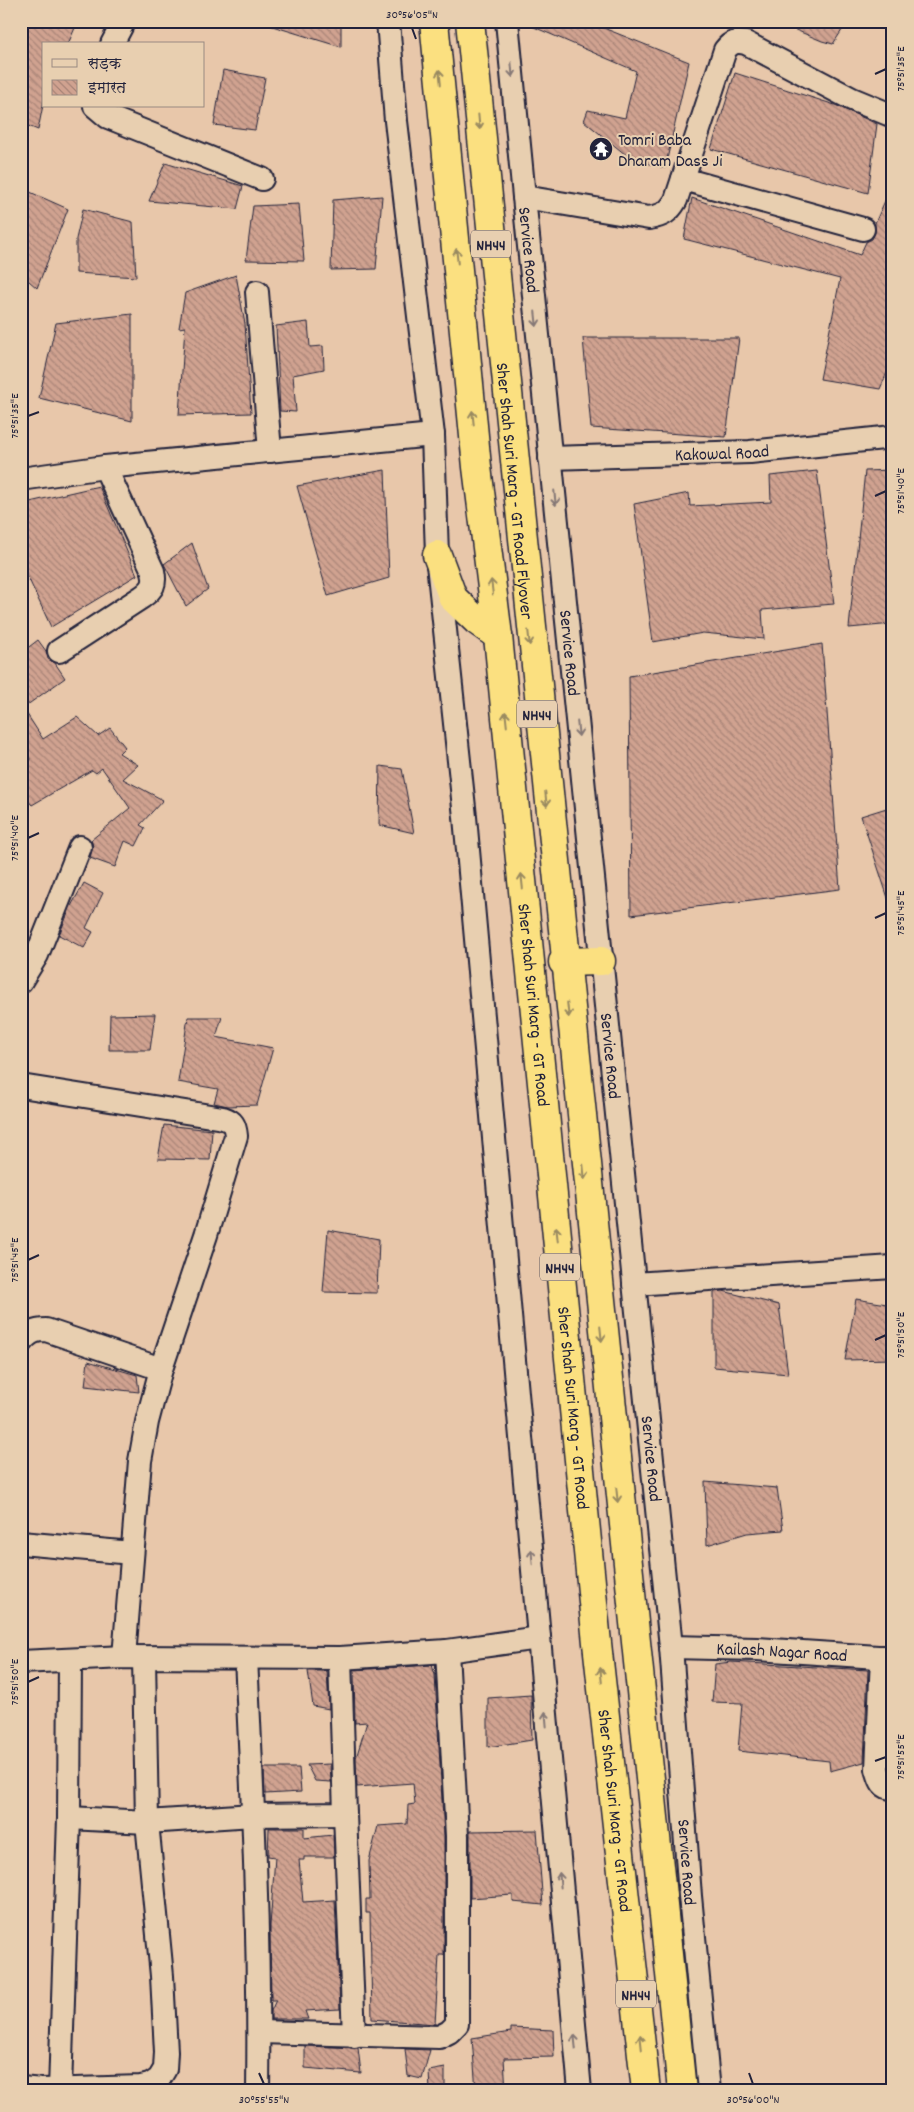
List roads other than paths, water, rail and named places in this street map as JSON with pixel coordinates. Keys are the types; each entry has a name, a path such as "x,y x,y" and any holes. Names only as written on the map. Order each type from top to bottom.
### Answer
{"highway":[{"name":"Sher Shah Suri Marg - GT Road Flyover","path":"434,21 477,466 498,636"},
{"name":"Sher Shah Suri Marg - GT Road Flyover","path":"470,21 511,457 563,962"},
{"path":"437,555 453,598 477,621 498,636"},
{"name":"Sher Shah Suri Marg - GT Road","path":"498,636 597,1643 646,2091"},
{"path":"563,962 601,960"},
{"name":"Sher Shah Suri Marg - GT Road","path":"563,962 633,1643 682,2091"}],"street":[{"path":"113,42 124,21"},
{"path":"388,21 396,121 433,435 437,555 466,817 580,2091"},
{"name":"Service Road","path":"508,21 550,458 671,1647 690,1896 709,2091"},
{"path":"524,198 649,218 659,216 670,210 676,200 725,50 729,44 737,41 746,43 852,100 893,116"},
{"path":"98,108 108,116 262,179"},
{"path":"683,178 863,229"},
{"path":"257,292 270,451"},
{"path":"21,479 105,467 433,435"},
{"name":"Kakowal Road","path":"550,458 750,452 893,437"},
{"path":"59,652 152,590 155,583 153,571 105,467"},
{"path":"21,981 37,955 80,847"},
{"path":"21,1086 223,1118 230,1120 235,1127 236,1136 209,1226 161,1369 147,1422 140,1461 132,1553 134,1658 162,1976 166,2052 165,2069 159,2085 48,2090 21,2088"},
{"path":"634,1284 893,1267"},
{"path":"21,1342 28,1334 37,1330 46,1330 161,1369"},
{"path":"21,1543 132,1553"},
{"path":"21,1662 134,1658 340,1658 448,1650 539,1638"},
{"name":"Kailash Nagar Road","path":"671,1647 757,1649 888,1658"},
{"path":"259,2032 439,2037 449,2032 457,2024 457,1836 448,1650"},
{"path":"246,1658 253,1815 259,2032 258,2091"},
{"path":"340,1658 354,2036"},
{"path":"888,1658 877,1769 882,1783 888,1788 893,1788"},
{"path":"48,2090 69,1818 70,1660"},
{"path":"69,1818 147,1822 253,1815 345,1814"}],"place":[{"name":"Tomri Baba Dharam Dass Ji","path":"601,149"}]}
